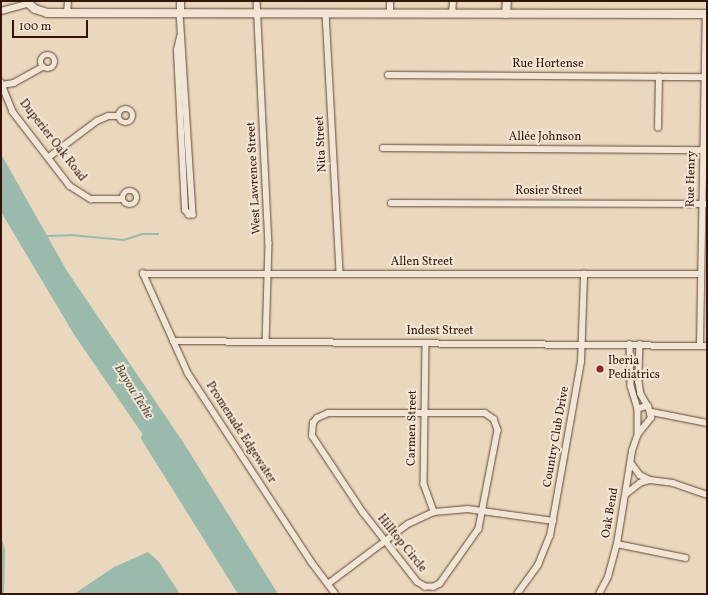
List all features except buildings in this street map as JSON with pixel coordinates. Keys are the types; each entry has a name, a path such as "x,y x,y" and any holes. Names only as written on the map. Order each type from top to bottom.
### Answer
{"main road":[{"path":"506,14 507,1"},
{"path":"27,3 41,12 67,13 706,14"}],"street":[{"path":"67,13 68,1"},
{"path":"180,1 181,65 187,184"},
{"name":"West Lawrence Street","path":"257,1 268,274 266,342"},
{"path":"390,1 390,13"},
{"path":"452,13 453,1"},
{"path":"1,11 27,3"},
{"name":"Nita Street","path":"326,14 340,274"},
{"name":"Rue Henry","path":"700,345 701,274 704,246 705,204 706,14"},
{"path":"1,84 14,83 43,67"},
{"name":"Rue Hortense","path":"388,75 706,77"},
{"path":"658,128 660,77"},
{"name":"Duperier Oak Road","path":"1,84 13,112 70,186 79,194 103,201 122,199"},
{"path":"49,157 97,121 108,116 118,116"},
{"name":"Allée Johnson","path":"383,148 705,150"},
{"name":"Rosier Street","path":"391,203 705,204"},
{"name":"Allen Street","path":"143,274 701,274"},
{"name":"Promenade Edgewater","path":"143,274 188,374 335,594"},
{"name":"Country Club Drive","path":"518,594 544,554 553,521 581,362 584,274"},
{"name":"Indest Street","path":"173,341 582,343 707,346"},
{"name":"Carmen Street","path":"426,343 424,484 434,512"},
{"name":"Oak Bend","path":"599,594 608,577 617,544 631,463 638,434 638,409 631,386 630,344"},
{"path":"640,344 639,382 641,394 652,412 707,422"},
{"path":"638,409 648,406"},
{"name":"Oak Bend","path":"638,434 651,418 652,412"},
{"name":"Hilltop Circle","path":"328,413 424,414 485,413 494,419 498,430 485,510 479,529 444,580 434,587 425,587 417,582 384,542 312,436 313,423 317,418 328,413"},
{"path":"631,463 640,475 650,480 673,483 707,495"},
{"path":"626,494 640,483 650,480"},
{"path":"328,584 408,524 434,512 468,509 485,510 553,521"},
{"path":"617,544 686,558"}],"water":[{"path":"1,154 67,271 183,442 278,594 246,594 194,509 75,336 1,212"},
{"path":"1,536 5,550 4,594 1,594"},
{"path":"148,552 159,562 180,594 74,594 114,567"}],"waterway":[{"path":"47,236 71,235 124,240 142,234 158,234"},
{"name":"Bayou Teche","path":"145,437 243,594"}],"place":[{"name":"Iberia Pediatrics","path":"600,369"}]}
